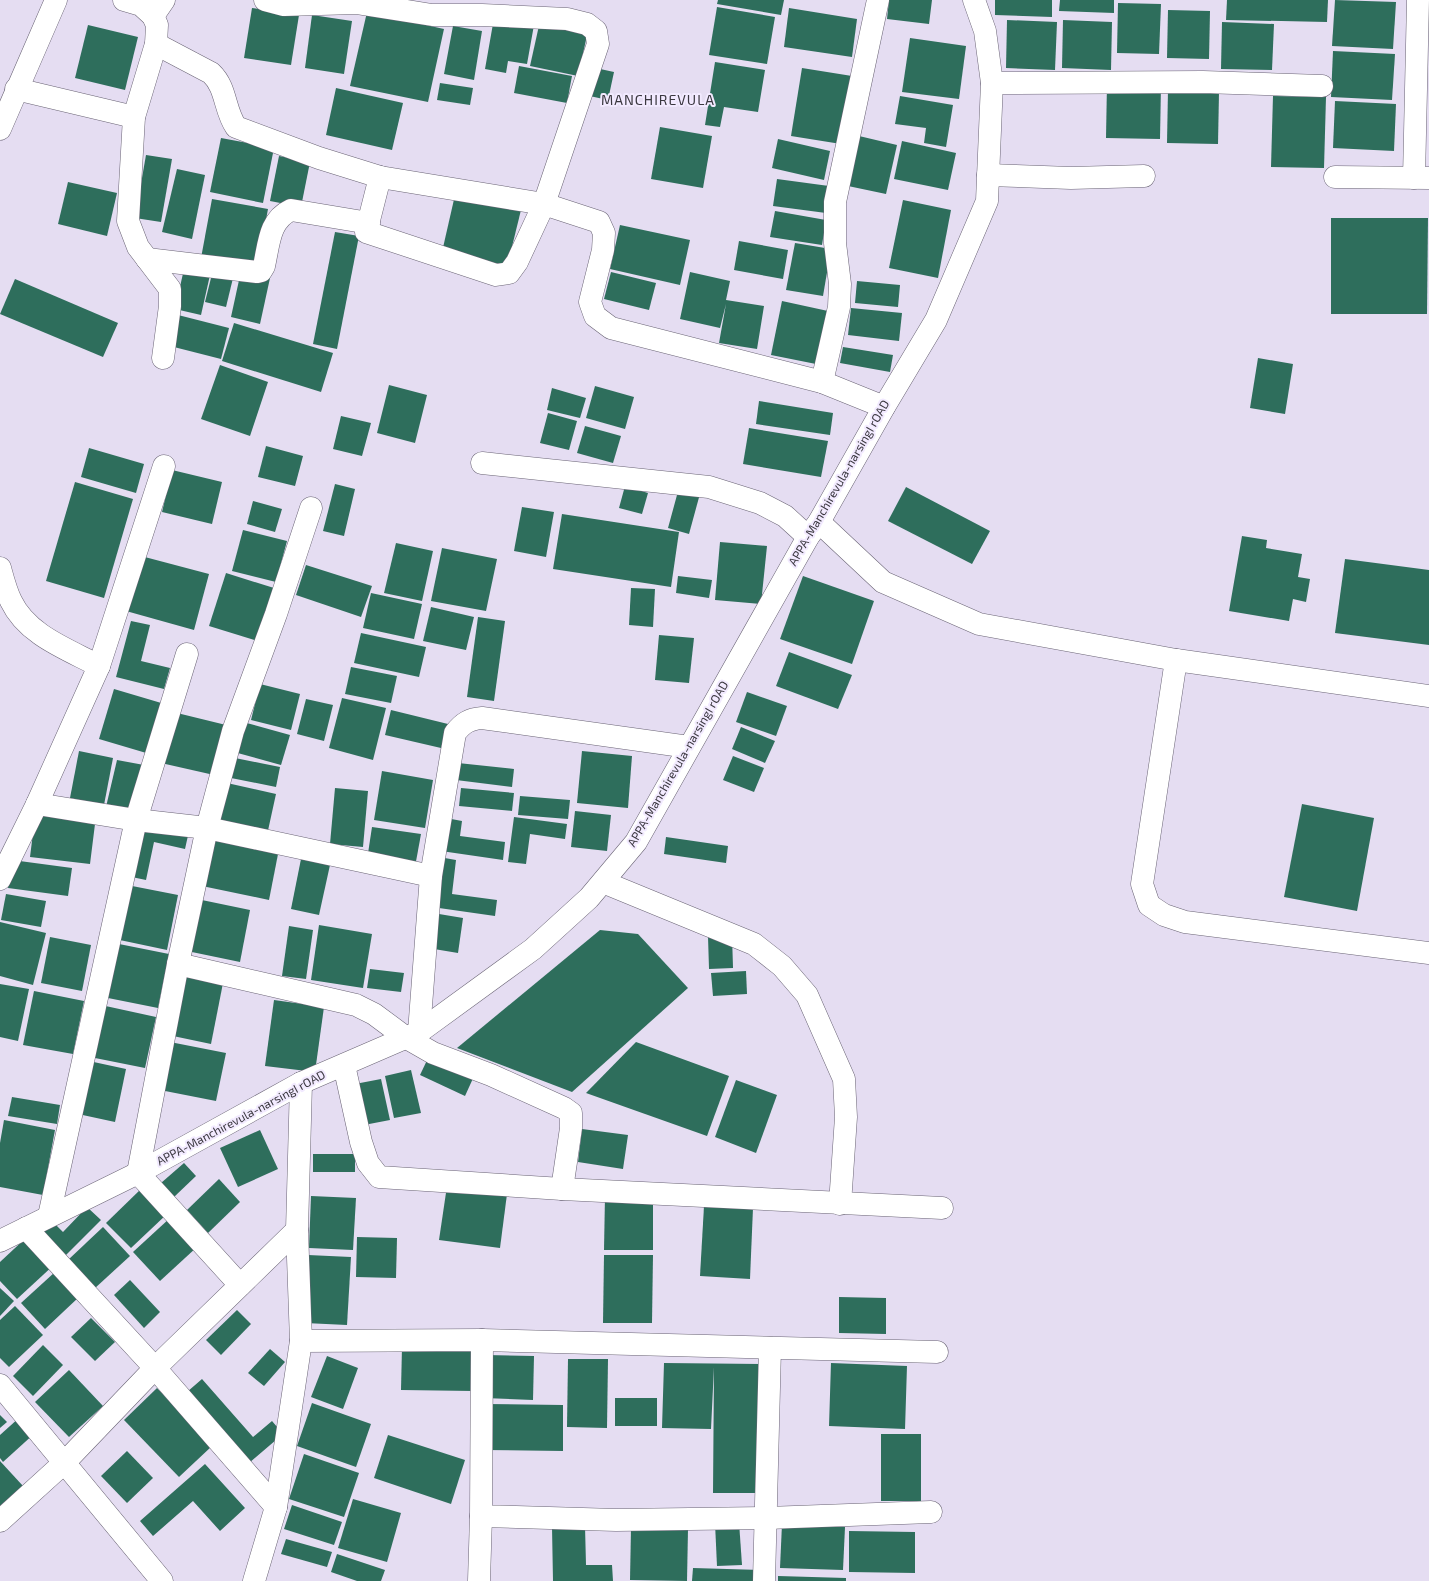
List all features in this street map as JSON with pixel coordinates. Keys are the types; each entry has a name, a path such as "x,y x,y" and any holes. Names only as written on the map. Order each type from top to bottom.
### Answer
{"street":[{"path":"0,129 16,89 56,0"},
{"path":"124,0 158,8 156,44 134,117 128,221 138,247 170,289 170,306 163,358"},
{"path":"266,0 284,5 356,3 432,15 482,15 567,19 587,24 596,31 598,44 544,204 518,262 509,273 496,275 366,232 380,177"},
{"path":"822,382 839,307 840,284 835,243 835,202 878,0"},
{"name":"APPA-Manchirevula-narsingI rOAD","path":"0,1241 138,1173 301,1084 412,1034 533,949 589,898 636,842 884,407 936,320 987,201 992,83 984,31 974,0"},
{"path":"1335,177 1422,178 1418,0"},
{"path":"156,44 211,73 216,78 222,89 230,119 236,128 319,158 380,177 544,204 599,222 604,233 603,250 590,302 595,316 611,328 822,382 884,407"},
{"path":"992,83 1203,82 1322,86"},
{"path":"16,89 134,117"},
{"path":"988,175 1072,178 1144,176"},
{"path":"147,259 256,272 261,271 264,266 274,224 281,214 291,210 369,224"},
{"path":"482,463 709,487 760,503 814,529 883,582 979,624 1176,660 1429,696"},
{"path":"0,879 37,804 99,666 164,466"},
{"path":"240,1285 138,1173 178,964 207,828 233,731 276,614 311,508"},
{"path":"0,568 11,601 24,621 41,634 99,666"},
{"path":"49,1216 136,820 187,654"},
{"path":"1176,660 1142,884 1150,905 1164,915 1185,922 1429,953"},
{"path":"412,1034 431,876 455,733 461,725 470,719 482,718 689,747"},
{"path":"37,804 136,820 207,828 431,876"},
{"path":"603,882 754,944 782,966 807,995 844,1079 846,1118 840,1204"},
{"path":"178,964 356,1005 412,1034 433,1054 490,1075 555,1103 571,1113 571,1128 562,1189"},
{"path":"344,1065 360,1142 368,1163 379,1177 562,1189 942,1208"},
{"path":"254,1581 276,1507 301,1342 297,1230 301,1084"},
{"path":"26,1228 155,1368 276,1507"},
{"path":"0,1521 65,1462 155,1368 297,1230"},
{"path":"301,1342 482,1340 937,1352"},
{"path":"479,1581 482,1340"},
{"path":"764,1581 767,1518 770,1348"},
{"path":"0,1385 162,1581"},
{"path":"481,1516 616,1520 767,1518 931,1512"}],"building":[{"path":"718,0 784,0 781,15 717,4"},
{"path":"889,0 932,0 929,24 887,19"},
{"path":"995,0 1052,0 1052,17 995,15"},
{"path":"1060,0 1114,0 1114,13 1059,11"},
{"path":"1227,0 1328,0 1327,22 1226,20"},
{"path":"1335,0 1396,2 1393,49 1332,46"},
{"path":"1118,3 1161,4 1159,54 1117,53"},
{"path":"717,7 775,17 767,64 709,55"},
{"path":"252,8 299,15 291,65 244,58"},
{"path":"789,8 857,19 852,57 784,47"},
{"path":"1168,10 1210,11 1209,59 1167,58"},
{"path":"367,12 444,29 428,102 350,86"},
{"path":"312,15 352,21 344,74 305,68"},
{"path":"494,18 534,25 527,64 508,61 506,73 485,69"},
{"path":"1007,20 1057,22 1055,70 1006,68"},
{"path":"1063,20 1112,22 1111,70 1062,68"},
{"path":"540,21 588,31 578,76 530,66"},
{"path":"1222,22 1274,24 1272,70 1221,69"},
{"path":"88,25 138,37 125,90 75,78"},
{"path":"453,26 482,31 474,80 444,74"},
{"path":"910,38 966,46 959,99 902,92"},
{"path":"1333,51 1395,54 1392,100 1331,97"},
{"path":"715,62 765,70 758,112 724,107 720,127 705,125"},
{"path":"519,66 572,76 567,103 514,93"},
{"path":"591,67 614,72 608,100 585,95"},
{"path":"802,68 852,76 841,144 791,136"},
{"path":"440,83 473,88 470,105 437,100"},
{"path":"1107,83 1161,84 1160,139 1106,138"},
{"path":"336,88 403,103 392,150 326,135"},
{"path":"1168,90 1219,92 1218,144 1167,143"},
{"path":"900,96 953,105 946,147 924,143 926,128 895,124"},
{"path":"1273,96 1326,97 1324,168 1271,167"},
{"path":"1335,101 1396,104 1394,151 1333,148"},
{"path":"660,127 712,136 703,188 651,179"},
{"path":"859,136 897,145 886,194 848,186"},
{"path":"221,138 274,148 263,203 210,192"},
{"path":"778,139 830,151 824,180 772,168"},
{"path":"902,141 956,153 948,190 894,179"},
{"path":"146,155 172,159 161,222 135,218"},
{"path":"279,156 310,162 301,207 270,201"},
{"path":"177,169 205,175 192,239 162,232"},
{"path":"777,179 829,186 826,213 773,206"},
{"path":"68,182 117,193 107,236 58,224"},
{"path":"455,195 521,210 507,267 442,252"},
{"path":"212,199 268,209 257,268 201,258"},
{"path":"903,200 951,210 938,278 889,268"},
{"path":"775,211 826,220 822,245 770,237"},
{"path":"1331,218 1428,218 1427,314 1331,314"},
{"path":"620,225 690,240 680,285 610,269"},
{"path":"335,232 359,236 337,349 313,344"},
{"path":"739,241 788,250 783,279 734,270"},
{"path":"795,243 831,249 823,296 786,290"},
{"path":"184,269 210,275 201,315 175,309"},
{"path":"241,271 270,278 260,324 231,317"},
{"path":"611,272 656,283 649,310 604,299"},
{"path":"690,272 730,281 726,300 764,306 757,349 719,343 726,304 720,328 680,319"},
{"path":"212,274 233,278 226,307 205,302"},
{"path":"15,279 118,323 103,357 0,314"},
{"path":"857,281 900,285 898,307 855,303"},
{"path":"782,301 828,311 816,364 771,355"},
{"path":"851,308 902,313 899,341 848,335"},
{"path":"178,315 229,328 221,359 170,346"},
{"path":"234,323 333,353 321,392 222,361"},
{"path":"843,347 893,355 890,372 840,363"},
{"path":"1258,358 1293,364 1285,414 1250,408"},
{"path":"220,365 268,382 250,436 201,419"},
{"path":"389,385 427,395 415,443 377,433"},
{"path":"595,386 634,397 625,429 586,418"},
{"path":"552,388 586,398 580,418 547,410"},
{"path":"759,401 833,413 830,435 756,424"},
{"path":"548,413 577,421 569,450 540,443"},
{"path":"341,416 371,423 362,456 333,449"},
{"path":"585,426 621,436 613,463 577,453"},
{"path":"749,428 828,441 821,477 743,464"},
{"path":"266,446 303,456 295,486 258,477"},
{"path":"89,448 144,464 136,493 81,477"},
{"path":"172,470 222,482 212,524 162,512"},
{"path":"75,482 133,499 104,598 46,581"},
{"path":"335,484 355,489 344,536 323,531"},
{"path":"680,484 701,490 689,534 668,528"},
{"path":"625,486 648,493 642,514 619,508"},
{"path":"906,487 990,531 972,564 888,521"},
{"path":"253,501 282,509 275,532 247,524"},
{"path":"522,507 554,512 546,557 514,551"},
{"path":"562,514 679,532 671,587 553,569"},
{"path":"243,530 287,541 276,582 232,571"},
{"path":"1242,536 1267,540 1266,548 1302,554 1298,577 1310,579 1306,602 1293,599 1289,621 1229,611"},
{"path":"720,542 767,546 761,604 715,600"},
{"path":"396,543 433,551 422,601 384,593"},
{"path":"442,548 497,559 486,611 431,601"},
{"path":"141,556 209,574 194,630 126,611"},
{"path":"1345,559 1429,570 1429,645 1335,633"},
{"path":"306,565 372,586 361,617 296,595"},
{"path":"226,573 274,588 258,641 209,626"},
{"path":"678,576 712,580 709,598 676,593"},
{"path":"803,576 874,601 852,664 780,639"},
{"path":"631,588 655,589 653,627 629,625"},
{"path":"371,593 422,604 414,639 363,628"},
{"path":"431,607 474,617 466,650 423,641"},
{"path":"478,617 505,621 494,701 467,697"},
{"path":"131,621 150,625 141,661 170,668 164,689 116,677"},
{"path":"361,633 426,647 419,677 354,663"},
{"path":"659,635 694,638 689,683 655,680"},
{"path":"789,652 852,675 838,709 776,686"},
{"path":"351,667 397,676 391,703 345,694"},
{"path":"260,684 300,694 291,730 251,720"},
{"path":"114,689 168,705 153,755 99,739"},
{"path":"747,692 787,706 776,736 736,722"},
{"path":"342,698 386,708 373,760 329,748"},
{"path":"306,699 333,705 324,741 297,734"},
{"path":"391,710 448,724 441,748 385,735"},
{"path":"173,712 226,725 214,775 161,763"},
{"path":"243,722 290,735 281,765 234,752"},
{"path":"741,727 775,741 765,763 732,749"},
{"path":"79,751 113,758 104,805 70,798"},
{"path":"582,751 632,756 628,808 577,803"},
{"path":"733,756 764,768 754,792 723,780"},
{"path":"235,758 280,767 276,787 231,778"},
{"path":"117,760 144,765 134,813 106,807"},
{"path":"458,763 514,769 512,787 456,780"},
{"path":"382,771 433,780 425,828 374,820"},
{"path":"227,783 276,794 267,835 218,825"},
{"path":"335,788 368,791 363,847 330,844"},
{"path":"461,788 514,793 512,811 459,806"},
{"path":"520,796 570,800 568,819 518,815"},
{"path":"1302,804 1374,818 1357,911 1284,897"},
{"path":"36,809 96,816 90,864 30,857"},
{"path":"575,811 611,815 607,851 571,847"},
{"path":"514,817 567,824 565,839 530,834 526,864 508,862"},
{"path":"446,818 462,821 460,836 505,842 503,860 441,851"},
{"path":"138,821 189,831 185,849 154,842 146,880 127,876"},
{"path":"372,827 421,834 415,867 367,860"},
{"path":"212,835 279,849 269,900 202,886"},
{"path":"666,837 728,846 726,863 664,854"},
{"path":"439,857 456,860 452,894 497,900 495,916 432,907"},
{"path":"301,859 330,865 319,915 291,909"},
{"path":"12,860 72,868 68,896 8,888"},
{"path":"127,885 178,895 167,950 115,939"},
{"path":"6,894 46,901 41,927 1,920"},
{"path":"197,899 250,910 240,962 187,951"},
{"path":"433,913 463,918 458,953 428,948"},
{"path":"0,922 46,933 33,985 0,976"},
{"path":"319,925 372,934 363,988 311,980"},
{"path":"289,926 313,930 306,979 282,976"},
{"path":"600,930 638,934 688,988 572,1092 457,1048"},
{"path":"732,936 733,968 709,969 708,937"},
{"path":"50,937 91,945 82,991 41,983"},
{"path":"114,943 169,954 158,1008 103,997"},
{"path":"370,969 404,973 401,992 367,988"},
{"path":"746,971 747,994 713,996 711,973"},
{"path":"185,975 223,983 211,1044 173,1036"},
{"path":"0,984 29,989 18,1041 0,1037"},
{"path":"34,991 84,1001 73,1054 23,1045"},
{"path":"274,1000 324,1007 315,1072 265,1066"},
{"path":"101,1005 156,1017 145,1068 90,1057"},
{"path":"170,1042 226,1053 216,1101 160,1090"},
{"path":"636,1042 729,1076 707,1136 586,1093"},
{"path":"430,1054 475,1074 465,1096 420,1075"},
{"path":"89,1061 126,1069 115,1122 78,1114"},
{"path":"411,1070 421,1113 394,1118 385,1076"},
{"path":"381,1079 390,1120 364,1125 355,1084"},
{"path":"736,1080 777,1095 756,1153 715,1137"},
{"path":"12,1097 60,1105 57,1124 8,1116"},
{"path":"4,1120 55,1130 43,1195 0,1187 0,1143"},
{"path":"582,1129 628,1135 623,1169 578,1162"},
{"path":"260,1130 278,1169 238,1187 220,1148"},
{"path":"313,1154 355,1154 355,1172 313,1172"},
{"path":"184,1163 196,1176 174,1197 161,1183"},
{"path":"219,1179 240,1202 208,1233 187,1210"},
{"path":"447,1186 507,1194 500,1248 439,1240"},
{"path":"142,1188 167,1214 131,1248 106,1223"},
{"path":"311,1196 356,1198 353,1250 309,1248"},
{"path":"605,1196 653,1196 653,1250 604,1250"},
{"path":"704,1206 753,1208 750,1279 700,1276"},
{"path":"87,1207 101,1220 63,1258 39,1235 52,1221 63,1232"},
{"path":"170,1218 197,1247 160,1281 133,1252"},
{"path":"103,1227 130,1256 94,1289 68,1260"},
{"path":"29,1235 56,1263 17,1299 0,1281 0,1262"},
{"path":"357,1237 397,1238 396,1278 356,1277"},
{"path":"308,1255 351,1257 347,1325 305,1323"},
{"path":"604,1255 653,1255 652,1323 603,1323"},
{"path":"55,1272 79,1297 45,1329 21,1303"},
{"path":"130,1280 160,1312 144,1328 114,1295"},
{"path":"0,1288 14,1301 0,1316"},
{"path":"839,1297 886,1298 886,1334 839,1333"},
{"path":"15,1306 43,1335 9,1367 0,1358 0,1320"},
{"path":"237,1310 251,1324 221,1355 206,1340"},
{"path":"91,1318 115,1342 95,1361 71,1337"},
{"path":"43,1345 63,1365 33,1396 13,1376"},
{"path":"402,1347 474,1348 473,1391 401,1390"},
{"path":"270,1349 285,1362 264,1386 248,1373"},
{"path":"485,1355 534,1356 533,1400 484,1398"},
{"path":"327,1356 358,1368 343,1409 311,1397"},
{"path":"568,1359 608,1359 607,1428 567,1427"},
{"path":"664,1363 761,1364 760,1493 713,1493 714,1367 711,1429 662,1428"},
{"path":"831,1363 907,1366 905,1429 829,1426"},
{"path":"69,1370 103,1406 69,1437 35,1402"},
{"path":"202,1379 253,1437 272,1421 283,1434 249,1463 187,1392"},
{"path":"157,1388 212,1446 179,1477 124,1420"},
{"path":"615,1398 657,1398 657,1426 615,1426"},
{"path":"312,1403 371,1424 356,1467 297,1446"},
{"path":"485,1404 563,1405 563,1451 484,1450"},
{"path":"0,1415 7,1422 0,1428"},
{"path":"20,1417 35,1433 3,1462 0,1458 0,1435"},
{"path":"881,1434 921,1434 921,1501 881,1501"},
{"path":"388,1435 465,1460 451,1504 374,1478"},
{"path":"127,1451 153,1478 127,1503 101,1476"},
{"path":"304,1454 359,1473 344,1517 289,1499"},
{"path":"0,1461 23,1486 0,1506"},
{"path":"205,1464 245,1508 220,1531 193,1501 153,1536 140,1521"},
{"path":"353,1499 401,1513 387,1562 338,1548"},
{"path":"292,1505 342,1522 334,1545 284,1529"},
{"path":"739,1522 742,1565 717,1566 715,1523"},
{"path":"782,1524 845,1527 843,1570 780,1568"},
{"path":"585,1526 586,1565 612,1565 613,1581 553,1581 552,1527"},
{"path":"631,1528 688,1529 687,1581 630,1580"},
{"path":"849,1531 915,1532 915,1573 849,1572"},
{"path":"286,1539 332,1552 327,1567 281,1554"},
{"path":"337,1554 385,1570 381,1581 357,1581 331,1572"},
{"path":"693,1568 761,1570 761,1581 692,1581"},
{"path":"778,1576 846,1578 846,1581 778,1581"}],"district":[{"name":"MANCHIREVULA","path":"658,100"}]}
